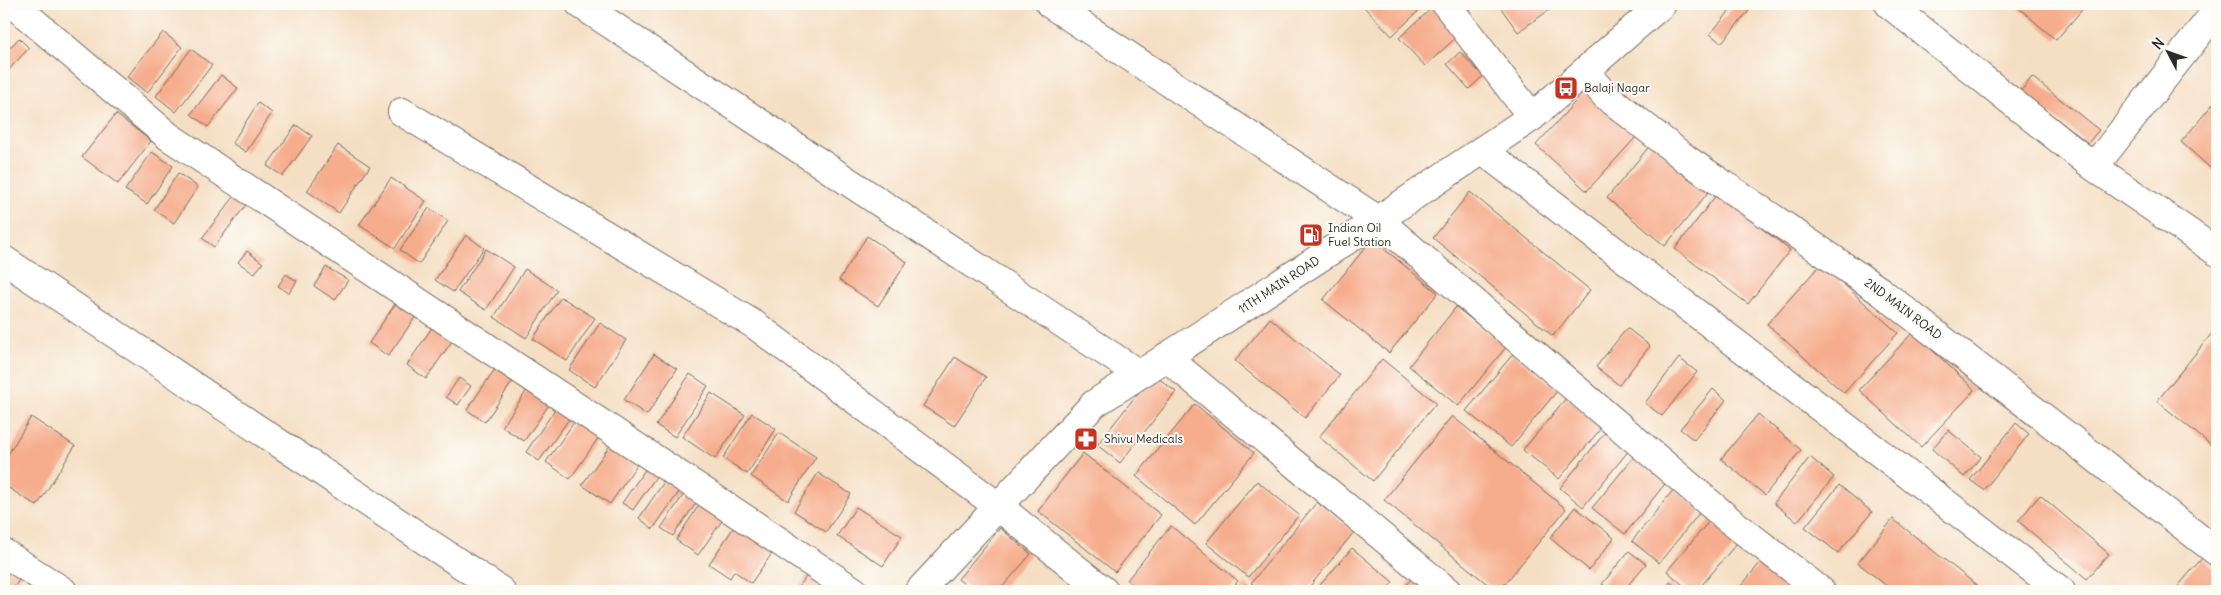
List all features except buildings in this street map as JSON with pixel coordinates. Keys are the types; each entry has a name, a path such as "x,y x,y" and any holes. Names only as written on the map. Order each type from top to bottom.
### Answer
{"street":[{"path":"13,4 168,136 854,591"},
{"path":"580,4 1139,374"},
{"path":"1050,4 1378,220 1728,519 1821,591"},
{"path":"1446,4 1532,117"},
{"name":"11TH MAIN ROAD","path":"919,591 1000,507 1094,404 1378,220 1532,117 1662,4"},
{"path":"1889,4 2094,167 2217,252"},
{"path":"2094,167 2217,10"},
{"name":"2ND MAIN ROAD","path":"1586,72 1605,95 1686,159 1880,291 2217,552"},
{"path":"402,112 755,325 1000,507 1104,591"},
{"path":"1482,150 2061,591"},
{"path":"4,260 501,591"},
{"path":"1166,357 1447,591"},
{"path":"4,553 63,591"}],"place":[{"name":"Balaji Nagar","path":"1566,88"},
{"name":"Indian Oil Fuel Station","path":"1311,235"},
{"name":"Shivu Medicals","path":"1086,439"}]}
